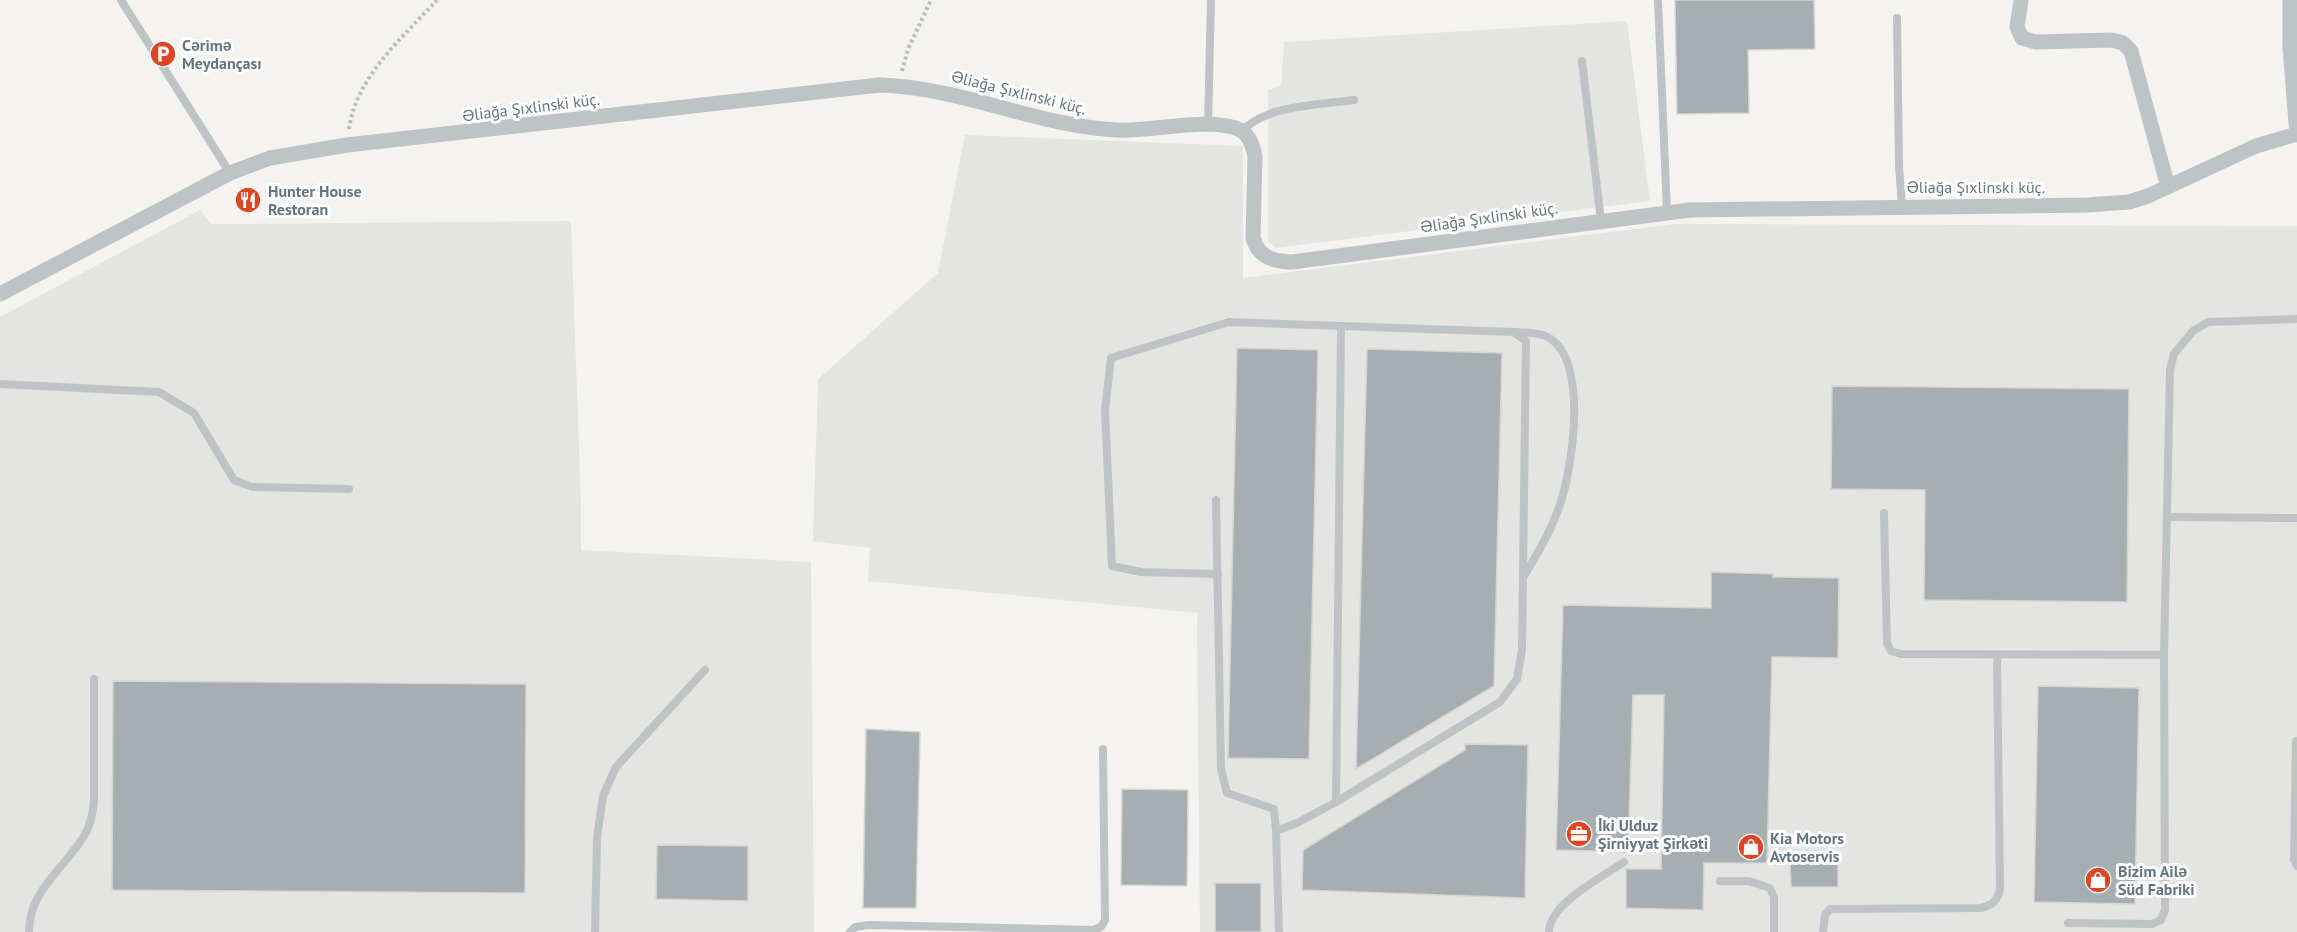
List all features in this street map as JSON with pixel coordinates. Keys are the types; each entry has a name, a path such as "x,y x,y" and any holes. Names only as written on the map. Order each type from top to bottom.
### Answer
{"street":[{"path":"2021,0 2017,27 2022,38 2036,42 2112,40 2123,43 2131,51 2168,187"},
{"path":"2290,0 2290,47 2297,134"},
{"name":"Əliağa Şıxlinski küç.","path":"0,294 230,173 270,158 347,145 859,86 899,85 937,90 1039,118 1089,127 1145,130 1222,125 1242,131 1252,145 1255,157 1253,238 1256,248 1267,258 1292,262 1667,212 2111,204 2148,196 2256,146 2297,134"}],"lane":[{"path":"121,0 230,173"},
{"path":"1208,125 1211,0"},
{"path":"1658,0 1667,212"},
{"path":"1897,18 1899,166 1902,206"},
{"path":"1582,61 1601,221"},
{"path":"1242,131 1250,122 1269,113 1354,100"},
{"path":"2068,923 2152,924 2161,920 2165,910 2164,655 2170,370 2174,354 2193,331 2208,322 2297,319"},
{"path":"1218,574 1142,572 1112,566 1105,410 1111,358 1228,322 1513,332 1549,337 1559,346 1568,362 1572,378 1574,401 1571,450 1563,497 1550,530 1523,578"},
{"path":"1336,802 1341,326"},
{"path":"1276,831 1297,823 1336,802 1500,702 1517,679 1522,650 1526,341 1513,332"},
{"path":"0,384 159,392 194,413 234,480 252,488 349,489"},
{"path":"1216,500 1223,777 1227,793 1274,809 1279,932"},
{"path":"1884,513 1887,643 1890,651 1901,654 1997,656 2164,655"},
{"path":"2168,517 2297,518"},
{"path":"1823,932 1825,915 1830,909 1839,907 1981,908 1991,906 1997,899 2000,889 1997,656"},
{"path":"595,932 597,838 603,796 616,767 705,670"},
{"path":"29,932 29,921 34,902 85,836 92,819 94,679"},
{"path":"2296,741 2294,860 2297,866"},
{"path":"850,932 855,927 869,925 1093,930 1101,927 1105,920 1103,749"},
{"path":"1549,932 1550,920 1563,904 1624,862"},
{"path":"1720,881 1749,881 1770,888 1774,897 1774,932"}],"path":[{"path":"347,145 355,105 368,81 384,59 437,0"},
{"path":"899,85 908,49 931,0"}],"shaded area":[{"path":"1627,21 1650,201 1275,248 1268,241 1268,90 1281,86 1284,42"},
{"path":"965,135 1243,146 1243,278 1674,224 2297,226 2297,932 1200,932 1197,613 868,581 870,548 813,541 818,379 938,273"},
{"path":"200,210 211,224 571,221 581,550 811,562 814,932 0,932 0,317"}],"building":[{"path":"1675,0 1814,0 1815,49 1748,50 1749,113 1677,114"},
{"path":"1237,348 1318,350 1309,759 1228,758"},
{"path":"1367,349 1502,353 1494,686 1356,769"},
{"path":"1832,386 2129,389 2127,602 1924,600 1925,490 1831,489"},
{"path":"1711,572 1773,574 1773,577 1839,578 1838,658 1772,657 1767,863 1704,863 1703,910 1626,908 1626,869 1661,869 1664,695 1633,695 1628,852 1556,850 1563,605 1711,608"},
{"path":"113,681 526,684 525,893 112,890"},
{"path":"2038,686 2139,688 2135,904 2034,902"},
{"path":"866,729 920,732 916,908 863,908"},
{"path":"1465,744 1528,745 1525,898 1302,890 1303,850 1465,750"},
{"path":"1122,789 1188,790 1187,886 1121,885"},
{"path":"657,845 748,846 748,901 656,899"},
{"path":"1838,862 1838,887 1791,887 1790,863"},
{"path":"1215,883 1261,883 1261,932 1215,932"}],"place":[{"name":"Cərimə Meydançası","path":"163,54"},
{"name":"Hunter House Restoran","path":"248,200"},
{"name":"İki Ulduz Şirniyyat Şirkəti","path":"1579,834"},
{"name":"Kia Motors Avtoservis","path":"1751,847"},
{"name":"Bizim Ailə Süd Fabriki","path":"2098,880"}]}
